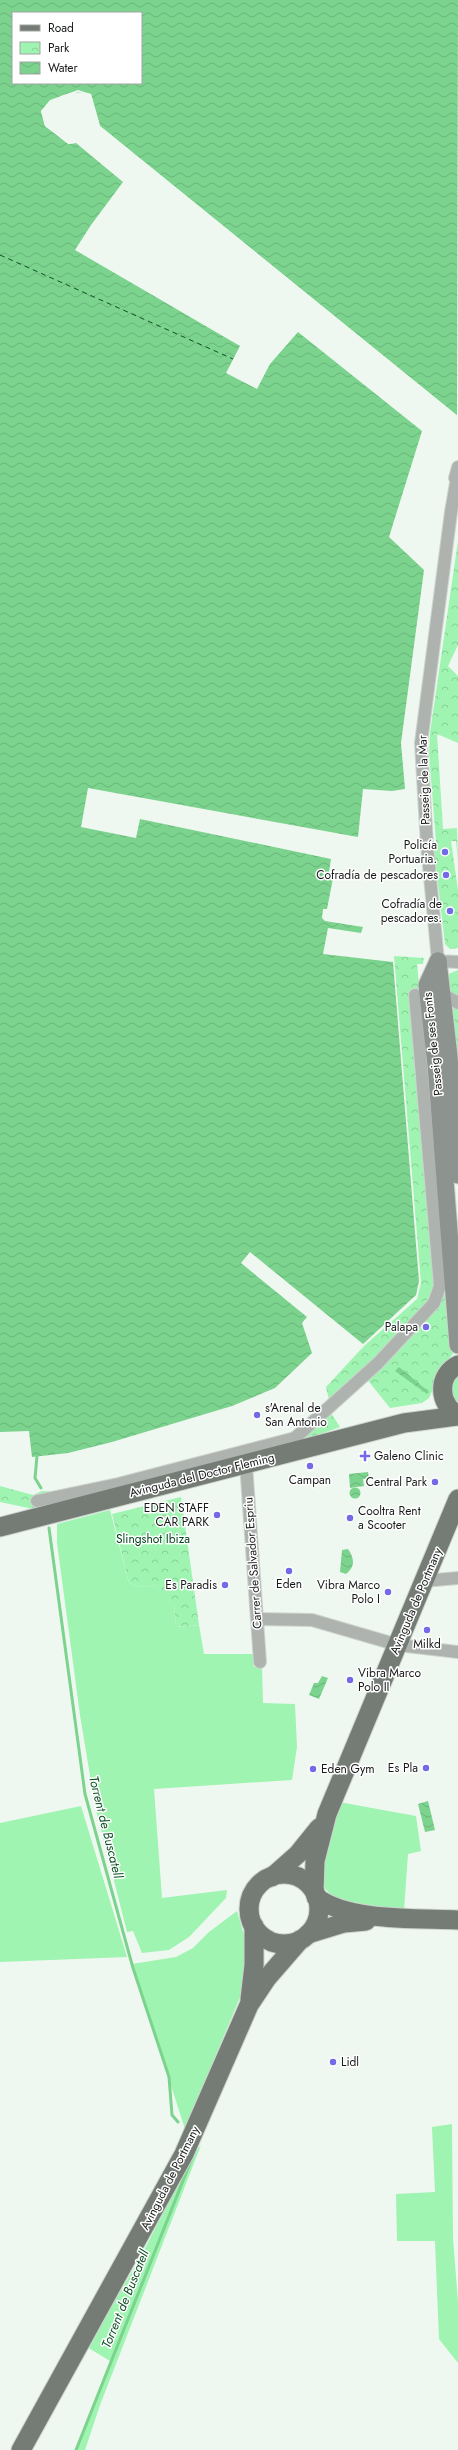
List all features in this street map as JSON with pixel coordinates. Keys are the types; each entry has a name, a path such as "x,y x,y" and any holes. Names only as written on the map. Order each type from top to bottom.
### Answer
{"main road":[{"name":"Avinguda del Doctor Fleming","path":"404,1423 433,1404 447,1374 457,1362"},
{"path":"443,1385 446,1404 458,1416"},
{"name":"Avinguda del Doctor Fleming","path":"0,1527 404,1423 458,1416"},
{"name":"Avinguda de Portmany","path":"315,1894 315,1861 327,1814 458,1500"},
{"name":"Avinguda de Portmany","path":"272,1877 298,1854 327,1814"},
{"path":"403,1918 344,1923 288,1944 274,1943 262,1936 254,1926 250,1915 252,1897 258,1887 272,1877 283,1875 295,1876 306,1882 315,1894 326,1904 344,1912 403,1918 458,1920"},
{"path":"304,1937 318,1917 315,1894"},
{"name":"Avinguda de Portmany","path":"249,2005 254,1978 254,1926"},
{"name":"Avinguda de Portmany","path":"21,2450 181,2160 249,2005 270,1974 304,1937"}],"street":[{"name":"Passeig de la Mar","path":"452,961 427,850 421,742 449,529 457,484 455,472 458,467"},
{"name":"Passeig de la Mar","path":"449,529 458,513"},
{"name":"Passeig de ses Fonts","path":"452,961 427,985 448,1060 458,1345"},
{"path":"37,1501 118,1484 294,1438 378,1363 434,1303 440,1286 415,995"},
{"path":"446,996 458,1003"},
{"name":"Passeig de ses Fonts","path":"450,1117 458,1175"},
{"name":"Carrer de Salvador Espriu","path":"246,1464 260,1662"},
{"path":"424,1581 458,1578"},
{"path":"258,1619 312,1620 398,1645 458,1652"}],"green space":[{"path":"458,541 458,645 448,666 458,676 458,743 437,734 443,829 457,828 458,862 456,841 451,841 458,890 458,948 450,949 445,944 433,842 436,842 429,754 430,733"},
{"path":"394,956 424,958 423,964 417,964 454,1352 443,1367 429,1398 422,1403 390,1408 366,1378 329,1410 340,1427 301,1441 38,1510 0,1502 0,1486 33,1495 42,1491 69,1492 291,1436 329,1400 326,1387 364,1346 417,1299 421,1283"},
{"path":"458,970 458,1054 452,1051 444,976"},
{"path":"458,1372 458,1407 452,1401 450,1385"},
{"name":"Slingshot Ibiza","path":"181,1497 199,1625 176,1627 174,1604 158,1596 157,1585 140,1587 129,1583 112,1514"},
{"path":"110,1510 129,1583 140,1587 157,1585 159,1596 174,1604 176,1627 199,1625 204,1654 253,1654 254,1667 262,1667 263,1703 295,1704 297,1747 292,1780 154,1789 162,1898 227,1890 226,1898 189,1937 169,1950 142,1953 133,1931 127,1932 95,1806 80,1715 57,1543 57,1524"},
{"path":"339,1802 416,1816 421,1851 408,1854 404,1910 361,1908 333,1898 324,1887 323,1868"},
{"path":"81,1806 127,1957 0,1962 0,1823"},
{"path":"237,1911 246,1942 246,1983 185,2129 132,1964 176,1957 193,1948 209,1932"},
{"path":"452,2124 453,2238 458,2302 458,2363 439,2339 435,2241 397,2241 396,2194 435,2192 432,2127"},
{"path":"201,2145 100,2405 85,2450 76,2450 110,2361 87,2347 139,2260 193,2155"}],"water":[{"path":"0,0 458,0 457,416 100,126 91,94 77,92 63,95 51,101 41,111 45,126 68,144 76,143 123,182 91,225 75,250 240,346 226,373 257,389 270,364 298,332 422,431 389,537 424,570 401,743 405,789 392,791 363,789 358,837 88,788 81,827 136,838 140,819 331,859 329,872 334,873 327,909 323,909 322,918 325,921 363,927 361,933 328,928 323,954 393,962 419,1281 416,1295 363,1344 250,1252 241,1263 307,1317 302,1323 312,1353 275,1388 232,1406 112,1442 68,1453 32,1457 29,1431 0,1432"},
{"path":"399,1367 429,1392 427,1394 395,1371"},
{"path":"368,1472 369,1479 363,1479 364,1486 350,1488 349,1474"},
{"path":"353,1488 357,1488 359,1489 359,1497 353,1498 350,1495 350,1491"},
{"path":"348,1549 353,1559 353,1565 346,1574 340,1572 342,1550"},
{"path":"322,1676 328,1678 319,1699 309,1695 314,1683 318,1683"},
{"path":"428,1801 435,1830 425,1832 418,1804"}],"pier":[{"path":"78,90 91,94 100,126 458,416 458,418 455,418 98,127 90,95 78,92 52,101 43,112 46,125 69,142 76,143 69,144 45,126 41,111 50,100"}],"waterway":[{"name":"Torrent de Buscatell","path":"37,1456 35,1478 41,1488"},
{"name":"Torrent de Buscatell","path":"49,1528 85,1794 133,1968 169,2077 172,2115 178,2122"},
{"name":"Torrent de Buscatell","path":"76,2450 192,2158"}],"ferry route":[{"path":"0,255 233,359"}],"place":[{"name":"Policía Portuaria.","path":"445,852"},
{"name":"Cofradía de pescadores","path":"446,875"},
{"name":"Cofradía de pescadores.","path":"450,911"},
{"name":"Palapa","path":"426,1327"},
{"name":"s'Arenal de San Antonio","path":"257,1415"},
{"name":"Galeno Clinic","path":"365,1456"},
{"name":"Campan","path":"310,1466"},
{"name":"Central Park","path":"435,1482"},
{"name":"EDEN STAFF CAR PARK","path":"217,1515"},
{"name":"Cooltra Rent a Scooter","path":"350,1518"},
{"name":"Eden","path":"289,1571"},
{"name":"Es Paradis","path":"225,1585"},
{"name":"Vibra Marco Polo I","path":"388,1592"},
{"name":"Milkd","path":"427,1630"},
{"name":"Vibra Marco Polo II","path":"350,1680"},
{"name":"Es Pla","path":"426,1768"},
{"name":"Eden Gym","path":"313,1769"},
{"name":"Lidl","path":"333,2062"}]}
